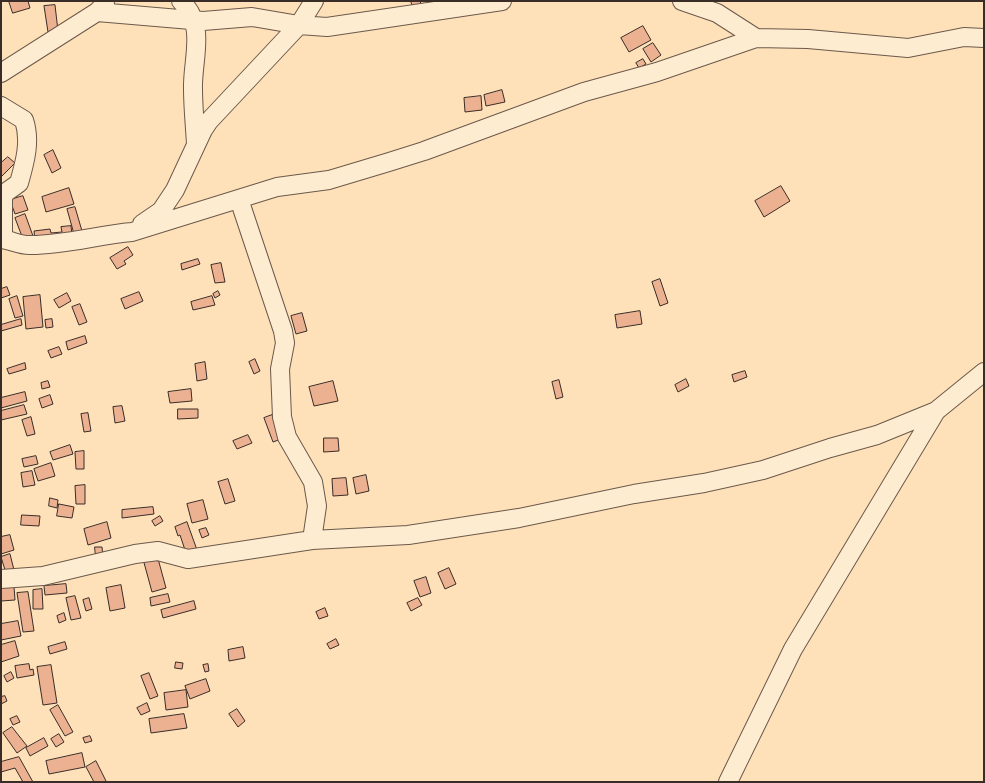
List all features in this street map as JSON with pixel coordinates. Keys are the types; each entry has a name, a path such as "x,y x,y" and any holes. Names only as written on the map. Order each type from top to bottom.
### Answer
{"street":[{"path":"181,1 187,6 194,20 197,52 192,88 196,145"},
{"path":"132,232 161,210 175,190 203,130 209,121 299,25 314,1"},
{"path":"1,73 102,6 203,21 252,17 299,25 326,27 502,1"},
{"path":"682,1 717,13 756,38"},
{"path":"1,106 24,120 28,142 19,183 5,193 3,198 2,239 30,246 132,232 277,187 329,180 424,151 584,92 657,72 756,38 808,39 908,48 964,36 984,38"},
{"path":"239,199 283,331 285,342 280,369 282,417 287,437 314,482 317,506 312,540"},
{"path":"1,579 43,576 142,553 158,551 188,559 312,540 408,535 519,518 634,494 704,483 763,470 830,448 877,435 936,411 984,372"},
{"path":"728,782 793,649 936,411"}],"building":[{"path":"9,1 28,1 30,8 13,13"},
{"path":"411,1 420,1 421,4 413,7"},
{"path":"55,5 58,31 48,32 44,6"},
{"path":"643,26 651,40 629,52 621,38"},
{"path":"653,43 661,55 651,62 643,49"},
{"path":"643,59 646,64 639,68 636,63"},
{"path":"502,90 505,102 486,106 484,95"},
{"path":"481,96 482,110 465,112 464,98"},
{"path":"53,150 61,168 52,173 44,155"},
{"path":"8,157 15,163 1,177 1,163"},
{"path":"781,186 790,201 764,217 755,201"},
{"path":"69,188 74,204 46,212 42,197"},
{"path":"23,196 28,210 15,214 10,200"},
{"path":"75,207 82,231 74,234 67,209"},
{"path":"25,214 33,236 23,239 15,218"},
{"path":"71,226 72,235 35,240 34,231 50,229 51,233 62,232 61,227"},
{"path":"128,247 133,255 124,261 126,264 117,269 110,258"},
{"path":"198,259 200,264 182,270 181,264"},
{"path":"221,263 225,282 215,283 211,265"},
{"path":"660,279 668,303 660,306 652,282"},
{"path":"7,287 10,295 1,298 1,289"},
{"path":"218,291 220,295 215,298 213,294"},
{"path":"139,292 143,301 125,309 121,299"},
{"path":"67,293 71,301 59,308 54,300"},
{"path":"40,295 43,327 26,329 23,297"},
{"path":"17,296 23,316 15,318 9,299"},
{"path":"212,296 215,305 193,310 191,302"},
{"path":"80,304 87,322 79,325 72,307"},
{"path":"640,311 642,324 617,328 615,315"},
{"path":"302,313 307,331 296,334 291,316"},
{"path":"21,319 22,325 1,331 1,325"},
{"path":"52,319 53,327 46,328 45,320"},
{"path":"85,336 87,343 68,350 66,342"},
{"path":"59,347 62,354 51,358 48,351"},
{"path":"255,359 260,371 254,374 249,362"},
{"path":"205,362 207,379 197,381 195,364"},
{"path":"25,363 26,369 9,374 7,369"},
{"path":"745,371 747,377 734,382 732,375"},
{"path":"686,379 689,386 678,392 675,385"},
{"path":"559,380 563,397 556,399 552,382"},
{"path":"48,381 50,387 42,389 41,383"},
{"path":"333,381 338,401 314,406 309,387"},
{"path":"191,389 192,401 170,403 168,392"},
{"path":"25,392 27,401 1,408 1,398"},
{"path":"50,395 53,404 42,408 39,399"},
{"path":"24,405 27,414 1,420 1,411"},
{"path":"122,406 125,421 115,423 113,407"},
{"path":"178,409 198,409 198,418 178,419"},
{"path":"88,413 91,431 84,432 81,414"},
{"path":"272,415 281,439 273,442 264,418"},
{"path":"31,417 35,434 27,436 22,420"},
{"path":"248,435 252,443 237,449 233,441"},
{"path":"324,438 338,438 339,451 324,452"},
{"path":"70,445 73,454 53,460 50,452"},
{"path":"84,451 84,469 76,469 75,452"},
{"path":"36,456 38,464 24,467 22,459"},
{"path":"51,463 55,476 38,481 34,469"},
{"path":"32,471 35,485 23,487 21,473"},
{"path":"366,475 369,491 356,494 353,478"},
{"path":"346,478 348,495 333,496 332,479"},
{"path":"228,479 235,501 225,504 218,482"},
{"path":"85,485 85,504 76,504 75,486"},
{"path":"50,498 58,500 57,508 49,506"},
{"path":"203,500 208,519 192,523 187,504"},
{"path":"59,504 74,507 72,518 57,516"},
{"path":"153,507 154,514 122,518 122,510"},
{"path":"22,515 40,516 39,526 21,525"},
{"path":"160,516 163,521 155,526 152,521"},
{"path":"107,522 111,538 88,545 84,529"},
{"path":"187,522 197,550 186,553 180,535 178,536 175,527"},
{"path":"206,528 209,535 202,538 199,530"},
{"path":"10,535 14,550 1,554 1,537"},
{"path":"95,547 102,547 103,558 96,558"},
{"path":"10,554 14,570 6,573 1,557"},
{"path":"157,555 166,588 152,592 143,559"},
{"path":"449,568 456,584 445,589 438,573"},
{"path":"426,577 431,593 420,597 414,581"},
{"path":"66,584 67,593 45,595 44,586"},
{"path":"121,585 125,608 110,611 106,588"},
{"path":"14,587 15,600 1,601 1,588"},
{"path":"42,589 43,609 33,609 33,590"},
{"path":"28,592 34,631 23,632 17,593"},
{"path":"168,594 170,602 151,606 150,598"},
{"path":"75,596 81,618 71,620 66,598"},
{"path":"89,598 92,609 86,611 83,600"},
{"path":"418,598 422,605 411,611 407,603"},
{"path":"194,601 196,609 163,618 161,610"},
{"path":"325,608 328,616 319,619 316,612"},
{"path":"64,613 66,620 59,623 57,616"},
{"path":"18,621 21,636 1,640 1,624"},
{"path":"336,639 339,645 330,649 327,644"},
{"path":"15,641 19,656 1,662 1,645"},
{"path":"65,642 67,649 50,654 48,647"},
{"path":"243,647 245,658 229,661 228,650"},
{"path":"176,662 183,663 182,669 175,668"},
{"path":"29,664 30,670 33,669 34,675 17,678 15,666"},
{"path":"208,664 209,671 205,672 203,665"},
{"path":"51,665 57,703 43,705 37,667"},
{"path":"11,672 14,678 7,682 4,676"},
{"path":"149,673 158,696 150,699 141,676"},
{"path":"206,679 210,691 190,699 185,686"},
{"path":"186,690 188,707 166,710 164,693"},
{"path":"5,696 7,701 1,704 1,697"},
{"path":"147,703 150,711 141,715 137,708"},
{"path":"58,705 73,732 65,736 50,710"},
{"path":"237,709 245,721 238,727 229,714"},
{"path":"184,714 187,728 151,733 149,719"},
{"path":"17,716 20,722 13,725 10,719"},
{"path":"12,727 27,746 17,753 3,733"},
{"path":"59,734 64,742 56,747 51,739"},
{"path":"90,736 92,741 85,743 83,738"},
{"path":"44,738 48,746 30,756 26,748"},
{"path":"82,753 85,767 49,774 46,761"},
{"path":"19,757 33,782 23,782 15,768 1,772 1,762"},
{"path":"96,761 106,781 104,782 94,782 86,767"}]}
